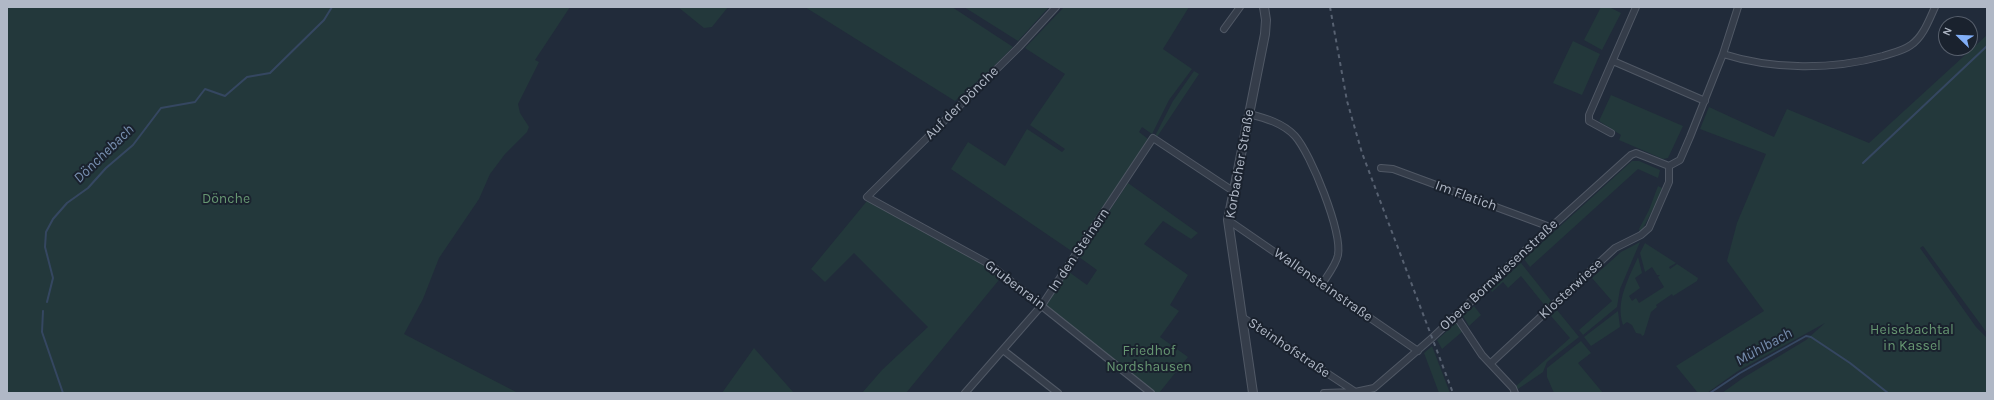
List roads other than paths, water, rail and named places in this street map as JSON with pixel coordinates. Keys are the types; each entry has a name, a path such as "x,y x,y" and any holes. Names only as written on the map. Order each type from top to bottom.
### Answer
{"street":[{"name":"Auf der Dönche","path":"867,197 1019,47 1056,7"},
{"path":"1224,29 1240,7"},
{"name":"Korbacher Straße","path":"1253,393 1228,220 1265,34 1266,20 1264,7"},
{"path":"1610,133 1589,121 1589,115 1636,7"},
{"path":"1669,166 1680,160 1723,54 1738,7"},
{"path":"1723,54 1761,64 1781,66 1806,66 1870,60 1912,45 1924,31 1935,7"},
{"path":"1613,61 1705,101"},
{"path":"1248,114 1266,118 1283,126 1295,136 1310,162 1326,200 1336,233 1338,255 1322,284"},
{"name":"In den Steinern","path":"966,393 1042,305 1153,138 1233,191"},
{"name":"Obere Bornwiesenstraße","path":"1324,393 1356,393 1374,388 1418,351 1631,155 1636,153 1669,166"},
{"name":"Klosterwiese","path":"1491,363 1615,248 1644,233 1649,228 1669,182 1669,166"},
{"name":"Im Flatich","path":"1381,168 1393,170 1550,228"},
{"name":"Grubenrain","path":"867,197 989,264 1151,393"},
{"name":"Wallensteinstraße","path":"1228,220 1418,351"},
{"name":"Steinhofstraße","path":"1242,316 1356,393"},
{"path":"1456,316 1482,354 1513,388 1515,393"},
{"path":"1003,350 1058,393"}],"waterway":[{"name":"Dönchebach","path":"47,302 53,278 45,247 46,232 53,219 67,203 88,188 106,168 133,145 161,108 195,102 205,89 225,96 247,77 270,73 324,20 332,7"},
{"path":"1863,163 1987,46"},
{"name":"Dönchebach","path":"43,311 42,332 63,393"},
{"name":"Mühlbach","path":"1710,393 1740,373 1806,336 1811,337 1850,363 1888,393"}],"railway":[{"path":"1330,7 1347,101 1362,153 1453,393"}],"park label":[{"name":"Dönche","path":"226,199"},
{"name":"Heisebachtal in Kassel","path":"1912,338"},
{"name":"Friedhof Nordshausen","path":"1149,360"}]}
